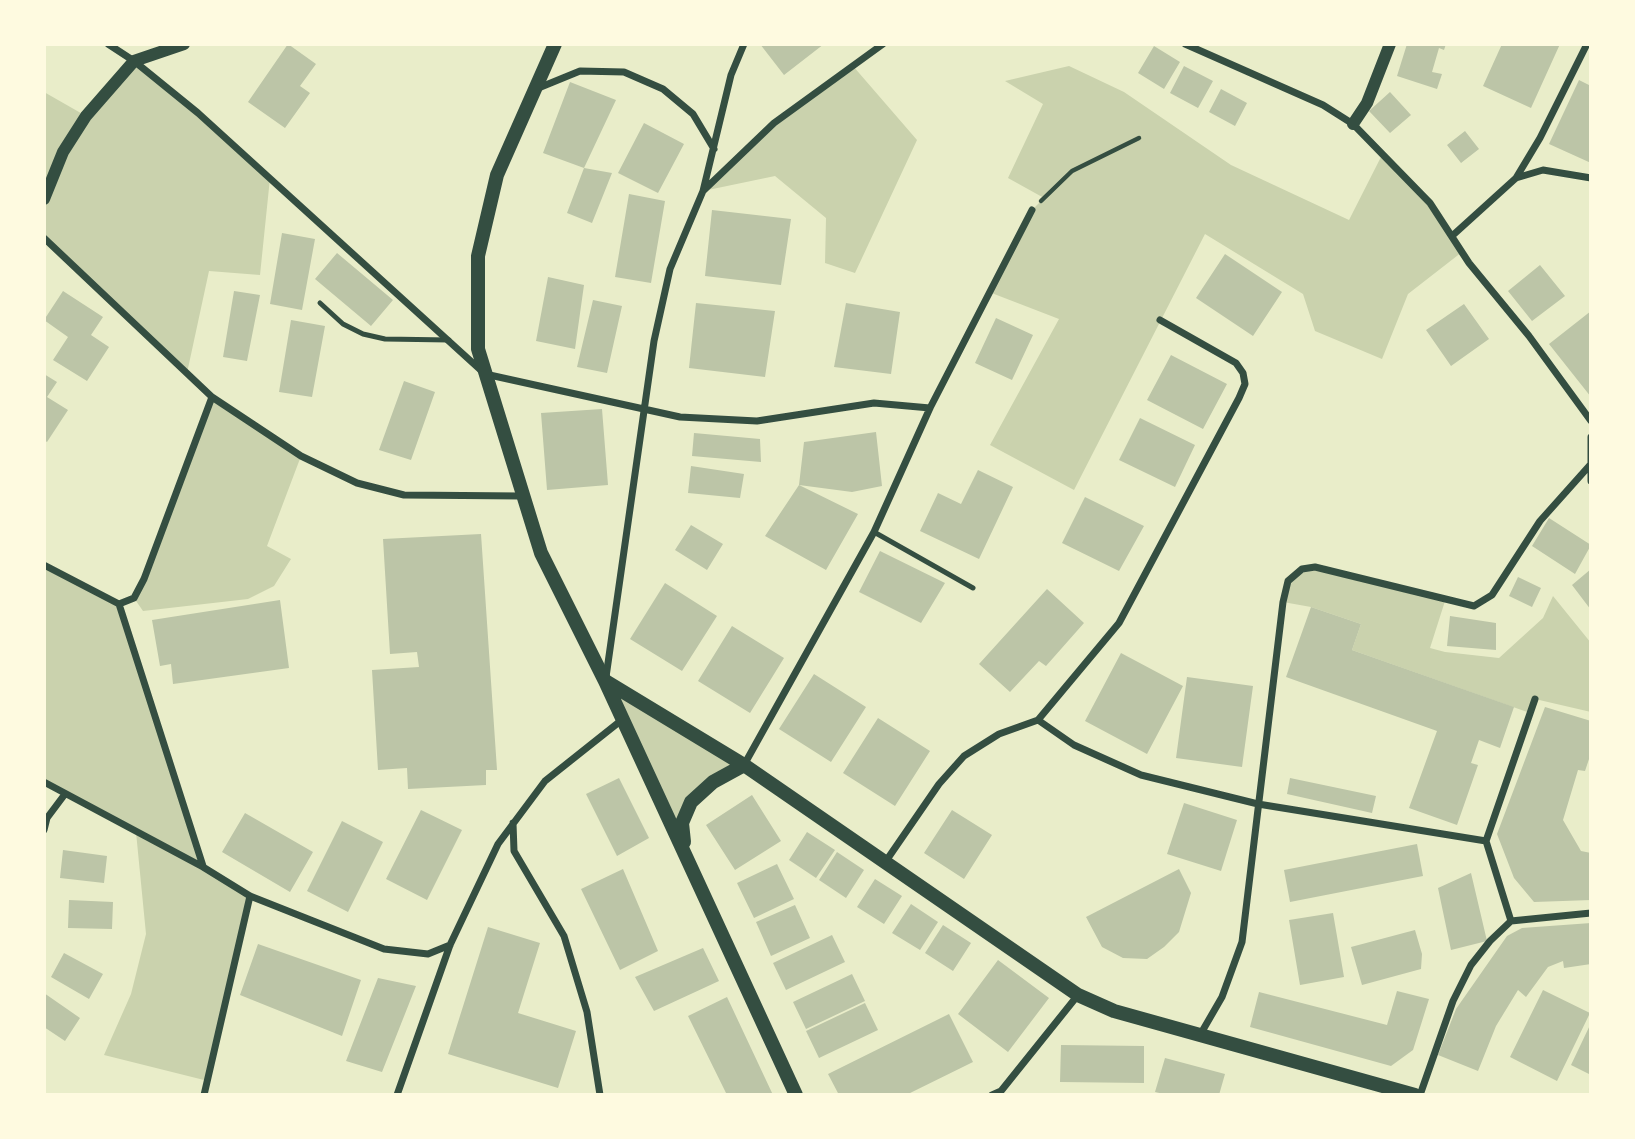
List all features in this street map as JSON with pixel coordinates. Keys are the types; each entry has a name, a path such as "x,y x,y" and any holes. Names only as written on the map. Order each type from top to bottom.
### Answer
{"main road":[{"path":"555,44 497,175 478,256 478,349 541,553 606,681 796,1095"},
{"path":"606,681 744,765 1078,995 1114,1011 1417,1095"},
{"path":"684,852 682,823 691,802 713,782 744,765"}],"street":[{"path":"108,44 134,61 239,150 485,374 680,417 757,421 874,403 930,408"},
{"path":"44,199 63,152 86,116 134,61 184,44"},
{"path":"606,681 654,341 670,269 703,191 732,75 744,44"},
{"path":"703,191 774,123 883,44"},
{"path":"1185,44 1323,105 1353,124 1430,203 1475,271 1529,337 1591,421"},
{"path":"1353,124 1367,103 1390,44"},
{"path":"1452,236 1516,178 1540,138 1587,44"},
{"path":"535,89 580,71 624,72 663,89 693,114 714,149"},
{"path":"1516,178 1543,170 1591,178"},
{"path":"744,765 874,532 930,408 1032,210"},
{"path":"44,238 212,397 301,456 357,484 404,495 522,496"},
{"path":"886,861 939,784 964,756 999,734 1038,720 1119,623 1245,384 1243,373 1227,356 1160,320"},
{"path":"119,604 134,597 144,579 212,397"},
{"path":"1591,437 1591,481"},
{"path":"1199,1036 1222,997 1242,942 1283,602 1293,575 1301,569 1315,567 1474,607 1492,595 1540,521 1590,465"},
{"path":"44,565 119,604 203,867"},
{"path":"1511,922 1486,841 1535,699"},
{"path":"397,1095 450,945 498,844 512,821 545,781 623,719"},
{"path":"1038,720 1074,745 1141,775 1258,804 1486,841"},
{"path":"44,782 203,867 250,896 384,949 428,954 450,945"},
{"path":"44,830 47,818 65,794"},
{"path":"512,821 514,851 564,936 587,1012 600,1095"},
{"path":"204,1095 250,896"},
{"path":"1417,1095 1453,1001 1471,965 1511,922 1591,913"},
{"path":"992,1095 1002,1093 1078,995"}],"lane":[{"path":"320,303 342,324 363,334 385,339 449,340"},
{"path":"874,532 973,588"}],"path":[{"path":"1032,210 1072,172 1139,138"}],"green space":[{"path":"134,61 270,178 260,275 209,271 187,373 44,238 44,92 86,116"},
{"path":"853,66 917,140 855,273 825,263 826,218 775,176 703,191 774,123"},
{"path":"1069,66 1124,92 1231,165 1349,220 1383,153 1405,175 1462,252 1408,294 1382,359 1315,331 1303,294 1205,234 1074,490 990,445 1059,319 989,292 1032,210 1044,198 1008,178 1043,104 1005,81"},
{"path":"212,397 301,456 267,546 291,559 274,586 248,599 143,611 134,598"},
{"path":"44,565 119,604 203,867 250,896 208,1081 104,1055 131,994 146,934 136,832 44,782"},
{"path":"1315,567 1445,601 1430,648 1445,652 1499,658 1543,618 1553,596 1591,643 1591,712 1535,699 1530,713 1352,650 1361,624 1311,607 1283,602 1293,575"},
{"path":"605,681 744,765 691,802 684,852"}],"building":[{"path":"288,44 316,64 300,86 310,93 285,128 248,102"},
{"path":"760,44 824,44 784,75"},
{"path":"1407,44 1446,44 1444,50 1439,48 1432,72 1442,74 1437,89 1397,76"},
{"path":"1502,44 1560,44 1531,108 1483,86"},
{"path":"1154,46 1180,62 1164,89 1138,73"},
{"path":"1184,66 1213,81 1198,108 1170,93"},
{"path":"1579,80 1591,86 1591,163 1549,144"},
{"path":"570,82 616,100 584,168 543,153"},
{"path":"1221,89 1247,103 1235,126 1209,112"},
{"path":"1390,92 1411,115 1390,133 1369,111"},
{"path":"644,123 684,144 658,193 618,173"},
{"path":"1465,131 1479,149 1461,163 1447,145"},
{"path":"584,168 612,173 592,223 567,213"},
{"path":"629,194 665,201 651,283 615,277"},
{"path":"712,210 791,219 781,285 705,276"},
{"path":"282,233 315,239 302,310 270,304"},
{"path":"337,253 393,300 371,326 315,279"},
{"path":"1225,254 1282,292 1253,336 1196,298"},
{"path":"1540,265 1565,296 1532,321 1508,291"},
{"path":"548,277 584,285 575,349 536,341"},
{"path":"63,291 103,317 91,335 109,347 87,381 53,360 68,337 44,320"},
{"path":"234,291 260,295 247,361 223,357"},
{"path":"593,300 622,306 607,373 577,367"},
{"path":"696,303 775,311 765,377 689,368"},
{"path":"846,303 900,312 891,374 834,367"},
{"path":"1464,304 1489,339 1451,366 1426,330"},
{"path":"1591,311 1591,397 1549,344"},
{"path":"996,318 1033,335 1012,380 975,363"},
{"path":"291,320 325,326 312,397 279,392"},
{"path":"1171,355 1227,384 1203,429 1147,400"},
{"path":"44,374 57,382 47,397 68,410 47,442 44,440"},
{"path":"404,381 435,392 411,460 379,450"},
{"path":"602,409 608,485 547,490 541,413"},
{"path":"1140,418 1195,445 1175,487 1119,460"},
{"path":"876,432 882,486 852,492 799,485 804,442"},
{"path":"694,433 760,439 761,462 692,456"},
{"path":"691,466 744,474 740,498 688,493"},
{"path":"978,470 1013,487 979,559 920,531 938,493 961,504"},
{"path":"799,485 858,514 826,570 765,536"},
{"path":"1085,497 1144,526 1119,571 1062,543"},
{"path":"1549,518 1591,545 1575,574 1532,546"},
{"path":"691,525 723,544 707,570 675,550"},
{"path":"481,534 497,770 486,770 486,785 408,789 407,768 378,770 372,670 419,667 417,652 390,654 383,539"},
{"path":"880,551 945,583 921,623 859,592"},
{"path":"1591,569 1591,610 1572,585"},
{"path":"1518,577 1541,588 1532,607 1509,596"},
{"path":"665,583 717,616 682,671 630,639"},
{"path":"1047,589 1084,623 1046,666 1039,661 1010,692 979,664"},
{"path":"280,600 289,668 173,684 171,664 160,666 152,620"},
{"path":"1311,607 1361,624 1352,650 1514,707 1500,748 1479,740 1471,763 1478,765 1457,825 1409,808 1437,731 1286,677"},
{"path":"1450,616 1496,623 1496,650 1447,646"},
{"path":"732,626 784,658 750,713 698,681"},
{"path":"1121,653 1183,686 1147,754 1085,721"},
{"path":"814,674 866,707 831,762 779,729"},
{"path":"1187,677 1253,686 1242,767 1176,758"},
{"path":"1545,707 1591,721 1591,753 1585,771 1578,770 1563,820 1581,851 1591,853 1591,900 1534,902 1514,878 1497,834"},
{"path":"878,718 930,751 895,806 843,773"},
{"path":"619,778 649,838 617,856 586,794"},
{"path":"1290,778 1376,796 1372,813 1287,794"},
{"path":"752,795 781,841 735,870 706,825"},
{"path":"1184,803 1237,820 1221,871 1167,854"},
{"path":"421,810 462,830 427,900 386,879"},
{"path":"952,810 992,835 964,879 924,853"},
{"path":"245,813 313,852 290,892 222,852"},
{"path":"342,821 383,842 348,912 307,891"},
{"path":"807,832 835,850 816,878 789,860"},
{"path":"1417,844 1423,876 1290,902 1284,870"},
{"path":"63,850 107,856 104,883 60,878"},
{"path":"837,852 864,870 846,898 819,880"},
{"path":"777,864 794,899 754,918 737,883"},
{"path":"623,869 658,951 620,970 581,889"},
{"path":"1179,869 1191,893 1179,932 1147,959 1123,958 1102,947 1086,917"},
{"path":"1471,873 1487,941 1451,950 1438,888"},
{"path":"875,879 902,896 884,924 857,907"},
{"path":"69,900 113,902 112,929 68,928"},
{"path":"911,904 938,922 920,950 892,933"},
{"path":"795,905 810,938 771,956 756,922"},
{"path":"1333,913 1344,977 1300,985 1289,920"},
{"path":"1591,923 1591,964 1564,968 1563,961 1548,967 1526,997 1518,990 1496,1026 1478,1071 1438,1055 1456,1009 1507,936 1522,928"},
{"path":"943,925 971,943 953,971 925,953"},
{"path":"488,927 540,943 518,1013 576,1031 558,1088 448,1054"},
{"path":"1415,930 1422,954 1421,969 1362,985 1351,947"},
{"path":"832,935 845,962 786,990 773,963"},
{"path":"258,944 361,980 342,1036 240,995"},
{"path":"703,948 719,981 654,1011 635,977"},
{"path":"64,953 103,974 89,999 51,977"},
{"path":"998,960 1049,998 1008,1052 958,1014"},
{"path":"852,974 865,1001 806,1029 793,1002"},
{"path":"378,978 416,986 382,1072 346,1061"},
{"path":"1543,990 1590,1013 1557,1081 1510,1057"},
{"path":"1397,991 1429,999 1413,1050 1391,1066 1250,1027 1259,992 1387,1025"},
{"path":"44,993 80,1018 65,1041 44,1027"},
{"path":"727,997 773,1095 727,1095 688,1016"},
{"path":"865,1003 878,1030 819,1058 806,1031"},
{"path":"949,1014 973,1062 906,1095 839,1095 828,1074"},
{"path":"1591,1023 1591,1075 1571,1065"},
{"path":"1061,1045 1144,1046 1144,1083 1060,1082"},
{"path":"1165,1058 1225,1074 1219,1095 1168,1095 1155,1092"}]}
